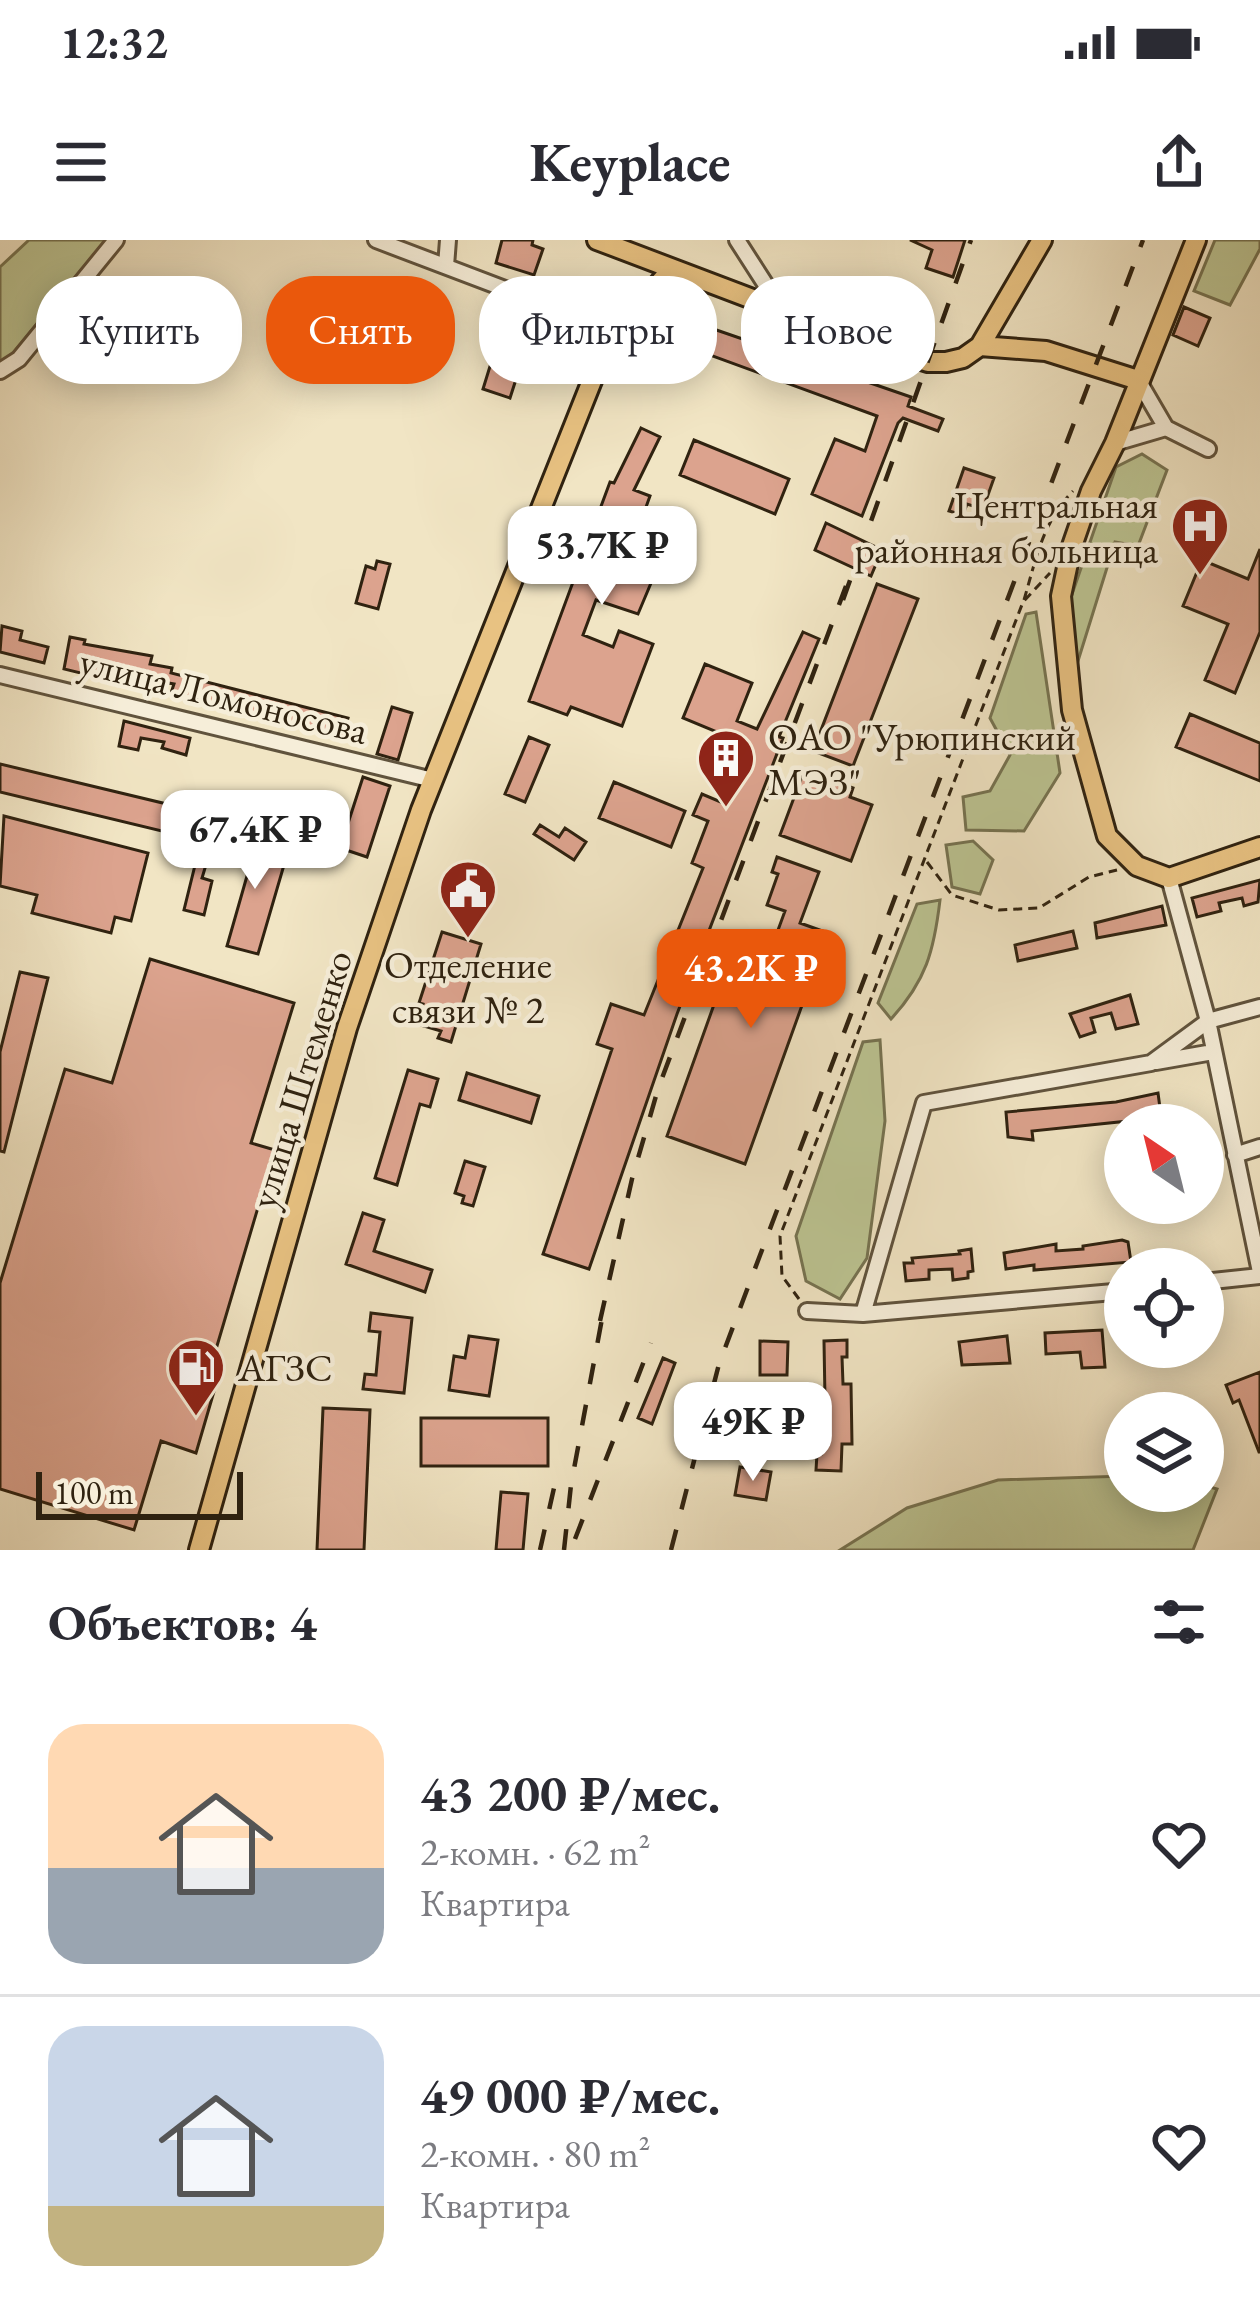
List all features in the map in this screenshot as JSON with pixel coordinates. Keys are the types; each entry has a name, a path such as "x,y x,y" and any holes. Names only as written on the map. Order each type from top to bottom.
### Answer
{"main road":[{"path":"597,240 741,294"},
{"path":"935,361 963,358 980,346 1042,240"},
{"path":"1196,240 1071,549 1061,596 1072,710 1107,836 1137,866 1169,878 1260,847"},
{"name":"улица Штеменко","path":"666,276 671,270"},
{"path":"980,346 1046,351 1138,380"},
{"name":"улица Штеменко","path":"199,1550 347,1028 433,780 592,384"}],"street":[{"path":"0,371 20,359 116,240"},
{"path":"376,240 479,279"},
{"path":"446,266 448,240"},
{"path":"737,240 760,276"},
{"path":"1138,380 1166,428 1208,449"},
{"path":"1115,443 1166,428"},
{"name":"улица Ломоносова","path":"0,675 433,780"},
{"path":"1169,878 1208,1021 1260,1274 1224,1279"},
{"path":"1151,1063 1208,1021 1260,1007"},
{"path":"863,1314 924,1103 1213,1052"},
{"path":"1235,1155 1260,1147"},
{"path":"807,1310 863,1314 1104,1293"}],"path":[{"path":"807,1310 782,1276 780,1236 1023,602 1043,533 1054,509 1099,475"},
{"path":"1023,602 1071,549"},
{"path":"926,861 952,895 999,910 1039,908 1089,877 1137,866"}],"green space":[{"path":"29,240 106,240 76,276 36,276 36,325 0,362 0,267"},
{"path":"1215,240 1260,240 1260,249 1230,305 1194,291"},
{"path":"1142,454 1167,470 1138,546 1115,542 1073,677 1070,600 1116,467"},
{"path":"1036,612 1060,773 1024,831 966,830 963,797 990,791 1010,755 990,718 1026,614"},
{"path":"973,841 993,860 980,894 952,887 946,845"},
{"path":"940,900 926,964 913,992 891,1019 878,1003 917,904"},
{"path":"880,1040 885,1121 867,1258 840,1299 806,1281 796,1236 863,1042"},
{"path":"1104,1477 1104,1512 1208,1512 1193,1550 840,1550 907,1508 998,1480"}],"building":[{"path":"502,240 533,240 532,245 543,249 534,275 496,263"},
{"path":"910,240 965,240 953,277 926,268 932,250"},
{"path":"1184,307 1210,318 1198,346 1173,335"},
{"path":"717,330 741,338 741,366 717,358"},
{"path":"485,384 514,384 510,398 483,389"},
{"path":"789,384 873,384 911,397 908,406 943,419 938,431 903,418 898,423 862,516 812,494 835,439 865,451 877,416"},
{"path":"641,428 660,437 634,490 650,496 623,571 651,583 638,614 596,600 583,635 613,647 619,631 653,644 622,726 571,707 567,715 529,701 610,482 614,483"},
{"path":"694,440 789,479 775,514 680,475"},
{"path":"964,468 994,478 983,509 967,504 963,515 949,511"},
{"path":"826,523 882,550 871,576 815,550"},
{"path":"1260,549 1260,632 1235,693 1205,680 1228,624 1183,606 1202,560 1248,579"},
{"path":"377,561 390,564 378,609 356,603 366,566 375,569"},
{"path":"877,584 918,599 853,766 813,751"},
{"path":"2,626 22,631 20,640 48,647 44,663 0,652"},
{"path":"803,632 819,639 677,1014 589,1269 543,1254 612,1049 597,1044 611,1004 644,1015 703,868 692,863 708,821 693,815 702,794 723,803 746,744 683,718 705,664 752,683 737,721 757,729"},
{"path":"70,637 85,640 84,644 152,656 150,664 172,668 171,673 348,718 346,725 354,727 350,739 171,693 174,684 146,679 144,686 133,684 136,673 112,667 109,680 64,669"},
{"path":"392,707 412,713 398,760 377,754"},
{"path":"1190,714 1260,743 1260,781 1176,747"},
{"path":"124,721 190,738 186,755 162,748 164,742 141,738 138,750 119,746"},
{"path":"529,737 549,745 525,802 505,794"},
{"path":"0,764 175,806 174,812 218,825 202,878 212,881 204,915 184,910 197,857 179,852 183,836 0,792"},
{"path":"804,771 853,788 850,797 872,805 851,861 780,835"},
{"path":"363,777 390,786 367,857 340,848"},
{"name":"ОАО \"Урюпинский МЭЗ\"","path":"614,782 685,811 671,847 599,818"},
{"path":"4,816 148,853 131,921 115,917 111,933 32,913 37,895 0,886"},
{"path":"240,824 272,833 265,859 284,865 258,954 227,946 255,848 235,843"},
{"path":"540,825 559,837 565,828 586,842 574,860 534,834"},
{"path":"777,857 819,872 800,923 828,933 745,1164 667,1136 726,971 759,982 785,911 767,905 778,874 772,872"},
{"path":"1260,880 1258,902 1244,906 1242,898 1219,903 1221,911 1197,917 1192,898"},
{"path":"1162,906 1166,925 1097,938 1095,923"},
{"path":"1073,931 1077,948 1018,961 1015,945"},
{"path":"442,932 481,944 451,1042 438,1038 441,1031 417,1024"},
{"path":"150,959 294,1003 251,1143 275,1150 214,1356 190,1348 181,1378 215,1388 196,1453 161,1441 134,1530 0,1489 0,1283 65,1069 112,1083"},
{"path":"20,972 48,978 4,1152 0,1151 0,1052"},
{"path":"1130,995 1138,1024 1116,1029 1111,1013 1091,1018 1095,1032 1080,1037 1070,1014"},
{"path":"408,1070 438,1079 430,1107 420,1104 397,1185 375,1178"},
{"path":"467,1073 539,1096 531,1123 459,1100"},
{"path":"1158,1093 1159,1104 1104,1104 1104,1124 1032,1131 1033,1140 1008,1137 1006,1112 1116,1102"},
{"path":"465,1161 485,1167 473,1206 462,1203 464,1196 455,1193"},
{"path":"363,1213 384,1220 374,1251 432,1270 425,1292 346,1264"},
{"path":"1122,1240 1129,1248 1104,1248 1104,1264 1006,1269 1004,1253 1056,1244 1056,1251"},
{"path":"971,1249 973,1271 968,1278 953,1280 952,1269 929,1270 929,1279 906,1281 904,1263 913,1263 912,1258"},
{"path":"371,1313 412,1318 404,1393 363,1389 365,1374 376,1375 380,1332 369,1331"},
{"path":"1102,1330 1104,1367 1082,1368 1080,1352 1046,1354 1045,1333"},
{"path":"469,1336 498,1340 489,1396 449,1390 454,1356 465,1358"},
{"path":"1007,1336 1010,1363 962,1365 959,1342"},
{"path":"847,1340 843,1384 851,1384 852,1444 842,1444 841,1471 816,1470 817,1454 821,1454 821,1399 825,1399 824,1341"},
{"path":"760,1341 788,1342 787,1375 760,1375"},
{"path":"663,1358 675,1363 652,1424 638,1418"},
{"path":"1260,1372 1259,1452 1239,1400 1233,1403 1226,1385"},
{"path":"323,1408 370,1410 364,1550 317,1550"},
{"path":"421,1418 548,1418 548,1466 421,1466"},
{"path":"740,1467 771,1472 766,1500 735,1495"},
{"path":"501,1492 528,1494 523,1550 496,1550"}],"railway":[{"path":"843,600 971,240"},
{"path":"671,1550 719,1364 1143,240"},
{"path":"600,1321 658,1089 846,586"},
{"path":"564,1550 571,1485 604,1308"},
{"path":"575,1539 651,1343"},
{"path":"540,1550 554,1488"}],"place":[{"name":"Центральная районная больница","path":"1200,577"},
{"name":"ОАО \"Урюпинский МЭЗ\"","path":"726,809"},
{"name":"Отделение связи № 2","path":"468,940"},
{"name":"АГЗС","path":"196,1418"}]}
